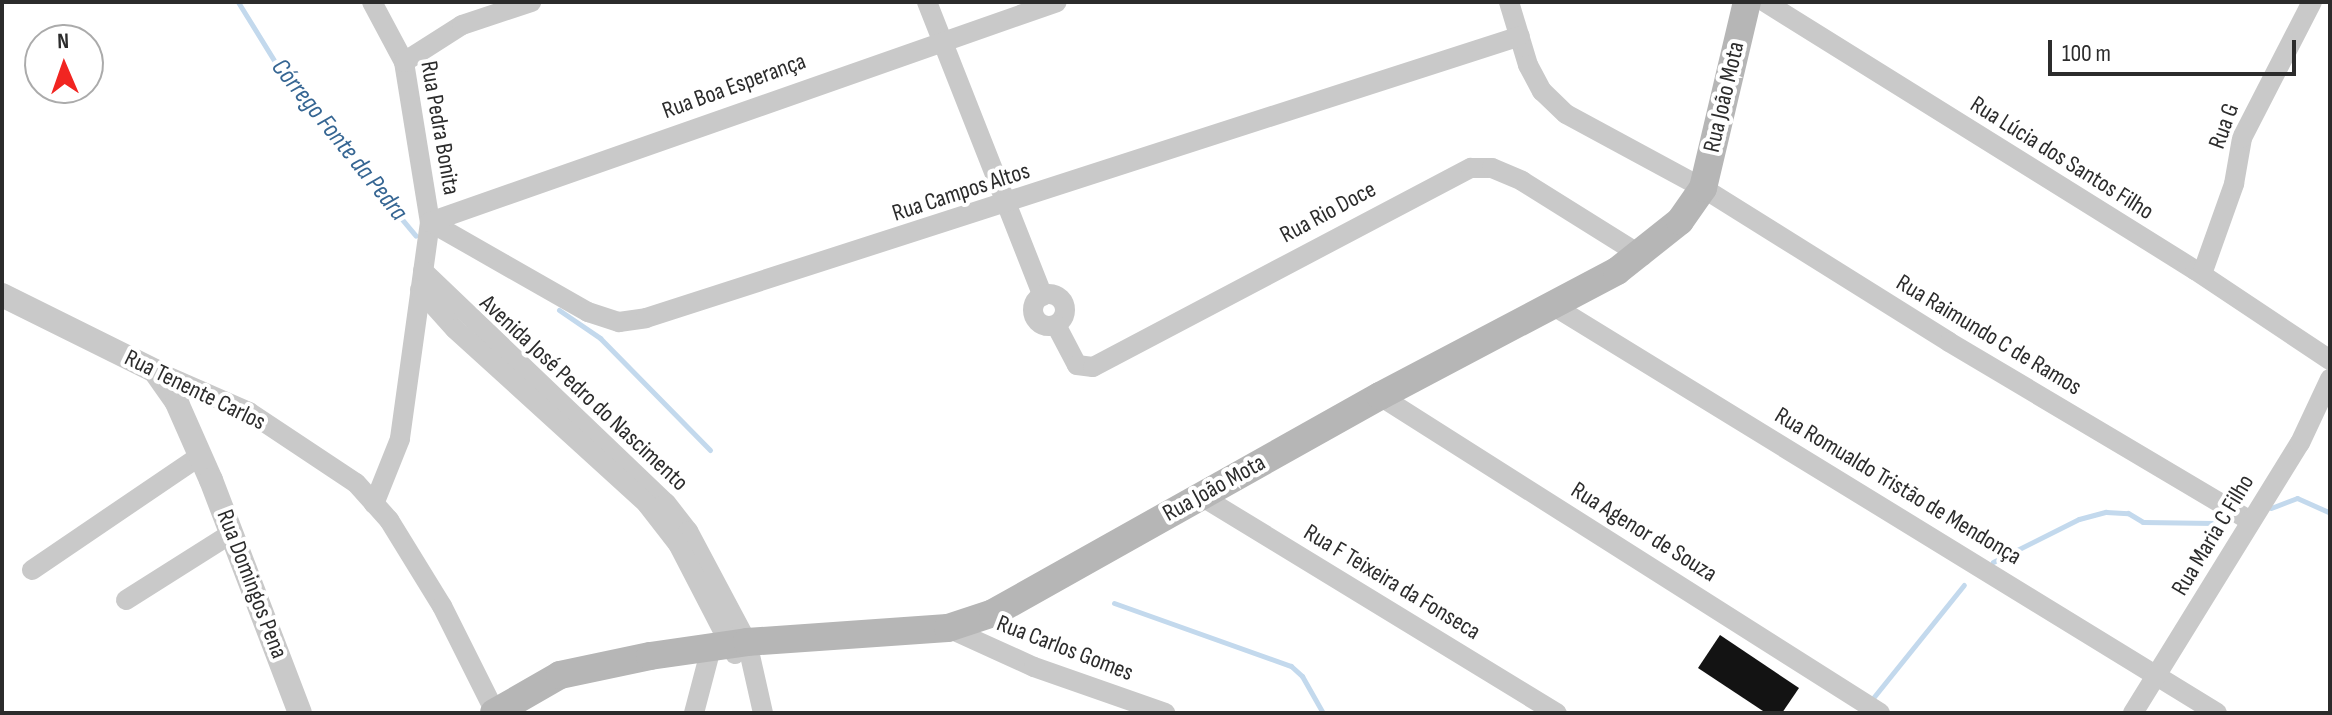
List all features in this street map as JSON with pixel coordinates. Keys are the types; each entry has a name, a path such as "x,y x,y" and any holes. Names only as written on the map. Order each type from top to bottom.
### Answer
{"main road":[{"name":"Rua João Mota","path":"494,713 560,675 730,645 948,628 1019,602 1380,396 1642,256 1680,221 1703,188 1747,2"}],"street":[{"name":"Rua Pedra Bonita","path":"372,2 404,62 430,222 400,439 374,504"},
{"path":"404,62 494,2"},
{"path":"462,25 531,2"},
{"path":"927,2 1005,206"},
{"name":"Rua Boa Esperança","path":"430,222 1057,2"},
{"name":"Rua Raimundo C de Ramos","path":"1509,2 1542,91 1566,114 1703,188 1949,342 2251,521"},
{"name":"Rua Lúcia dos Santos Filho","path":"1765,2 2202,274 2330,360"},
{"name":"Rua G","path":"2202,274 2234,184 2242,138 2312,2"},
{"name":"Rua Campos Altos","path":"430,222 588,312 619,322 1005,206 1520,36"},
{"name":"Rua Rio Doce","path":"1005,206 1043,296 1055,296 1064,304 1064,316 1056,325 1077,365 1093,367 1471,168 1492,168 1522,181 1642,256"},
{"name":"Avenida José Pedro do Nascimento","path":"422,281 666,503 688,531 730,645 754,684 763,713"},
{"name":"Rua Tenente Carlos","path":"2,295 155,371 249,412 356,483 374,504 442,606 494,713"},
{"name":"Rua Romualdo Tristão de Mendonça","path":"1552,305 2217,713"},
{"name":"Rua Domingos Pena","path":"155,371 177,403 200,456 300,713"},
{"name":"Rua Maria C Filho","path":"2133,713 2300,443 2330,379"},
{"name":"Rua Agenor de Souza","path":"1380,396 1880,713"},
{"path":"32,570 200,456"},
{"name":"Rua F Teixeira da Fonseca","path":"1201,496 1557,713"},
{"path":"126,600 232,533"},
{"name":"Rua Carlos Gomes","path":"948,628 1034,667 1165,713"},
{"path":"694,713 730,645"}],"building":[{"path":"1720,635 1799,688 1782,713 1766,713 1698,668"}],"waterway":[{"name":"Córrego Fonte da Pedra","path":"238,2 288,83 416,236"},
{"name":"Córrego Fonte da Pedra","path":"559,310 600,338 710,450"},
{"path":"2271,508 2297,498 2330,513"},
{"path":"1993,562 2079,519 2106,512 2128,513 2143,522 2214,523"},
{"path":"1873,698 1964,585"},
{"name":"Córrego Fonte da Pedra","path":"1114,603 1291,666 1302,676 1323,713"}]}
